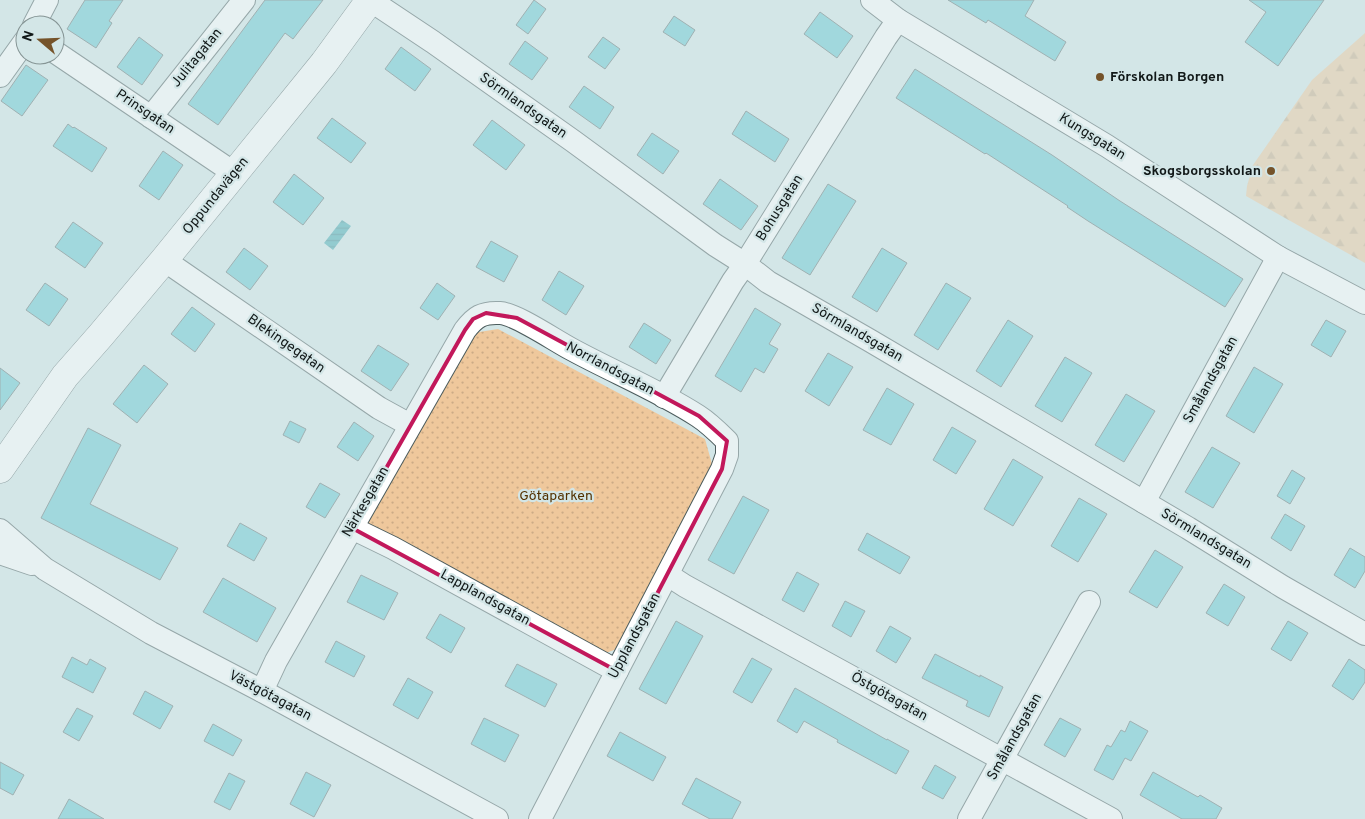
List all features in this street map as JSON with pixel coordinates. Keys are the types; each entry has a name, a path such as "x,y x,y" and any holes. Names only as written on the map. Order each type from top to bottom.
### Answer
{"main road":[{"name":"Oppundavägen","path":"0,447 56,388 164,260 324,62 370,0"},
{"name":"Oppundavägen","path":"0,469 56,388"}],"street":[{"path":"40,15 48,0"},
{"name":"Julitagatan","path":"150,116 244,0"},
{"name":"Sörmlandsgatan","path":"370,0 573,141 714,245 745,264 768,282 1365,634"},
{"name":"Kungsgatan","path":"872,0 898,20 1107,146 1278,257 1365,303"},
{"name":"Bohusgatan","path":"664,397 733,281 898,20"},
{"path":"0,76 15,55"},
{"name":"Prinsgatan","path":"65,59 234,173"},
{"name":"Smålandsgatan","path":"1144,502 1278,257"},
{"name":"Blekingegatan","path":"164,260 379,408 410,425"},
{"name":"Norrlandsgatan","path":"476,318 486,313 502,313 517,318 698,416 727,441 727,452"},
{"name":"Närkesgatan","path":"262,691 276,661 464,330 476,318"},
{"name":"Upplandsgatan","path":"540,819 668,575 722,469 727,452"},
{"name":"Lapplandsgatan","path":"352,528 393,548 617,671"},
{"name":"Västgötagatan","path":"0,530 45,569 150,633 262,691 497,819"},
{"name":"Västgötagatan","path":"0,553 45,569"},
{"name":"Östgötagatan","path":"668,575 1111,819"},
{"name":"Smålandsgatan","path":"969,819 1089,602"}],"highlighted area":[{"path":"486,313 517,318 699,416 727,441 722,469 617,671 352,528 465,330 473,319"}],"green space":[{"path":"1365,33 1365,263 1246,196 1253,165 1312,80"},
{"name":"Götaparken","path":"498,329 705,439 712,464 617,649 600,655 360,526 473,333"}],"water":[{"path":"342,220 351,226 333,250 324,243"}],"building":[{"path":"85,0 123,0 109,21 112,23 96,48 67,29"},
{"path":"265,0 323,0 293,39 285,33 218,125 188,104"},
{"path":"534,0 546,9 528,34 516,25"},
{"path":"948,0 1034,0 1025,16 1066,42 1055,61 988,20 986,23"},
{"path":"1249,0 1324,0 1278,66 1245,42 1266,12"},
{"path":"820,12 853,36 837,58 804,34"},
{"path":"674,16 695,30 685,46 663,32"},
{"path":"139,37 163,55 142,85 117,67"},
{"path":"603,37 620,49 605,69 588,57"},
{"path":"525,41 548,58 532,80 509,64"},
{"path":"401,47 431,69 415,91 385,69"},
{"path":"26,65 48,80 22,116 1,101"},
{"path":"915,69 1243,279 1225,307 1088,221 986,153 896,98"},
{"path":"584,86 614,107 600,129 569,107"},
{"path":"746,111 789,139 775,162 732,134"},
{"path":"332,118 366,143 351,163 317,138"},
{"path":"492,120 525,145 506,170 473,145"},
{"path":"68,124 107,148 92,172 53,146"},
{"path":"652,133 679,151 663,174 637,155"},
{"path":"163,151 183,165 159,200 139,186"},
{"path":"294,174 324,198 303,225 273,202"},
{"path":"720,179 758,206 741,230 703,204"},
{"path":"828,184 856,201 810,275 782,258"},
{"path":"73,222 103,243 85,268 55,247"},
{"path":"491,241 518,256 504,282 476,267"},
{"path":"244,248 268,266 250,290 226,272"},
{"path":"882,248 907,263 877,312 852,297"},
{"path":"559,271 584,286 566,315 542,300"},
{"path":"45,283 68,299 49,326 26,310"},
{"path":"437,283 455,296 438,320 420,308"},
{"path":"946,283 971,298 938,350 914,335"},
{"path":"192,307 215,324 195,352 171,334"},
{"path":"755,308 781,324 769,344 778,349 764,373 755,368 741,392 715,376"},
{"path":"1008,320 1033,336 1001,387 976,371"},
{"path":"1326,320 1346,331 1331,357 1311,345"},
{"path":"644,323 671,340 656,364 629,347"},
{"path":"378,345 409,364 391,391 361,371"},
{"path":"828,353 853,367 829,406 805,391"},
{"path":"1065,357 1092,373 1062,422 1035,406"},
{"path":"144,365 168,384 137,423 113,404"},
{"path":"1254,367 1283,384 1254,433 1226,416"},
{"path":"0,368 20,383 0,410"},
{"path":"887,388 914,404 891,445 863,430"},
{"path":"1126,394 1155,411 1124,462 1095,445"},
{"path":"290,421 306,429 299,443 283,435"},
{"path":"354,422 374,436 358,461 337,447"},
{"path":"952,427 976,441 956,474 933,460"},
{"path":"88,428 121,445 90,504 178,548 160,580 41,518"},
{"path":"1212,447 1240,463 1213,508 1185,492"},
{"path":"1013,459 1043,477 1013,526 984,509"},
{"path":"1292,470 1305,478 1290,504 1277,496"},
{"path":"320,483 340,494 325,518 306,507"},
{"path":"743,496 769,510 734,574 708,560"},
{"path":"1079,498 1107,514 1078,562 1051,546"},
{"path":"1285,514 1305,526 1291,551 1271,538"},
{"path":"240,523 267,538 254,561 227,546"},
{"path":"867,533 910,557 900,574 858,550"},
{"path":"1350,548 1365,557 1365,571 1355,588 1334,575"},
{"path":"1155,550 1183,567 1157,608 1129,592"},
{"path":"797,572 819,584 804,612 782,600"},
{"path":"361,575 398,593 384,620 347,602"},
{"path":"223,578 276,608 257,642 203,612"},
{"path":"1224,584 1245,597 1228,626 1206,613"},
{"path":"845,601 865,611 851,637 832,626"},
{"path":"440,614 465,628 451,653 426,638"},
{"path":"676,621 703,636 666,704 639,689"},
{"path":"1288,621 1308,633 1291,661 1271,649"},
{"path":"890,626 911,638 896,663 876,651"},
{"path":"336,641 365,656 354,677 325,662"},
{"path":"935,654 1003,687 989,717 966,706 968,701 922,678"},
{"path":"72,657 87,665 90,659 106,668 93,693 62,677"},
{"path":"752,658 772,669 752,703 733,692"},
{"path":"1349,659 1365,670 1365,682 1353,700 1332,686"},
{"path":"517,664 557,684 545,707 505,686"},
{"path":"408,678 433,692 418,719 393,705"},
{"path":"795,688 909,751 896,774 837,742 838,740 804,721 797,733 777,721"},
{"path":"145,691 173,706 160,729 133,714"},
{"path":"77,708 93,716 79,741 63,732"},
{"path":"484,718 519,735 505,762 471,744"},
{"path":"1060,718 1081,729 1065,757 1044,745"},
{"path":"1130,721 1148,731 1131,761 1125,758 1113,780 1094,770 1107,745 1111,747 1121,730 1125,732"},
{"path":"213,724 242,740 233,756 204,741"},
{"path":"620,732 666,757 653,781 607,756"},
{"path":"0,762 24,775 13,795 0,788"},
{"path":"935,765 956,777 943,799 922,788"},
{"path":"306,772 331,785 314,817 290,804"},
{"path":"1153,772 1222,808 1216,819 1182,819 1140,795"},
{"path":"229,773 245,781 230,810 214,802"},
{"path":"696,778 741,802 732,819 710,819 682,804"},
{"path":"69,799 104,819 58,819"}],"place":[{"name":"Förskolan Borgen","path":"1100,77"},
{"name":"Skogsborgsskolan","path":"1271,171"}]}
